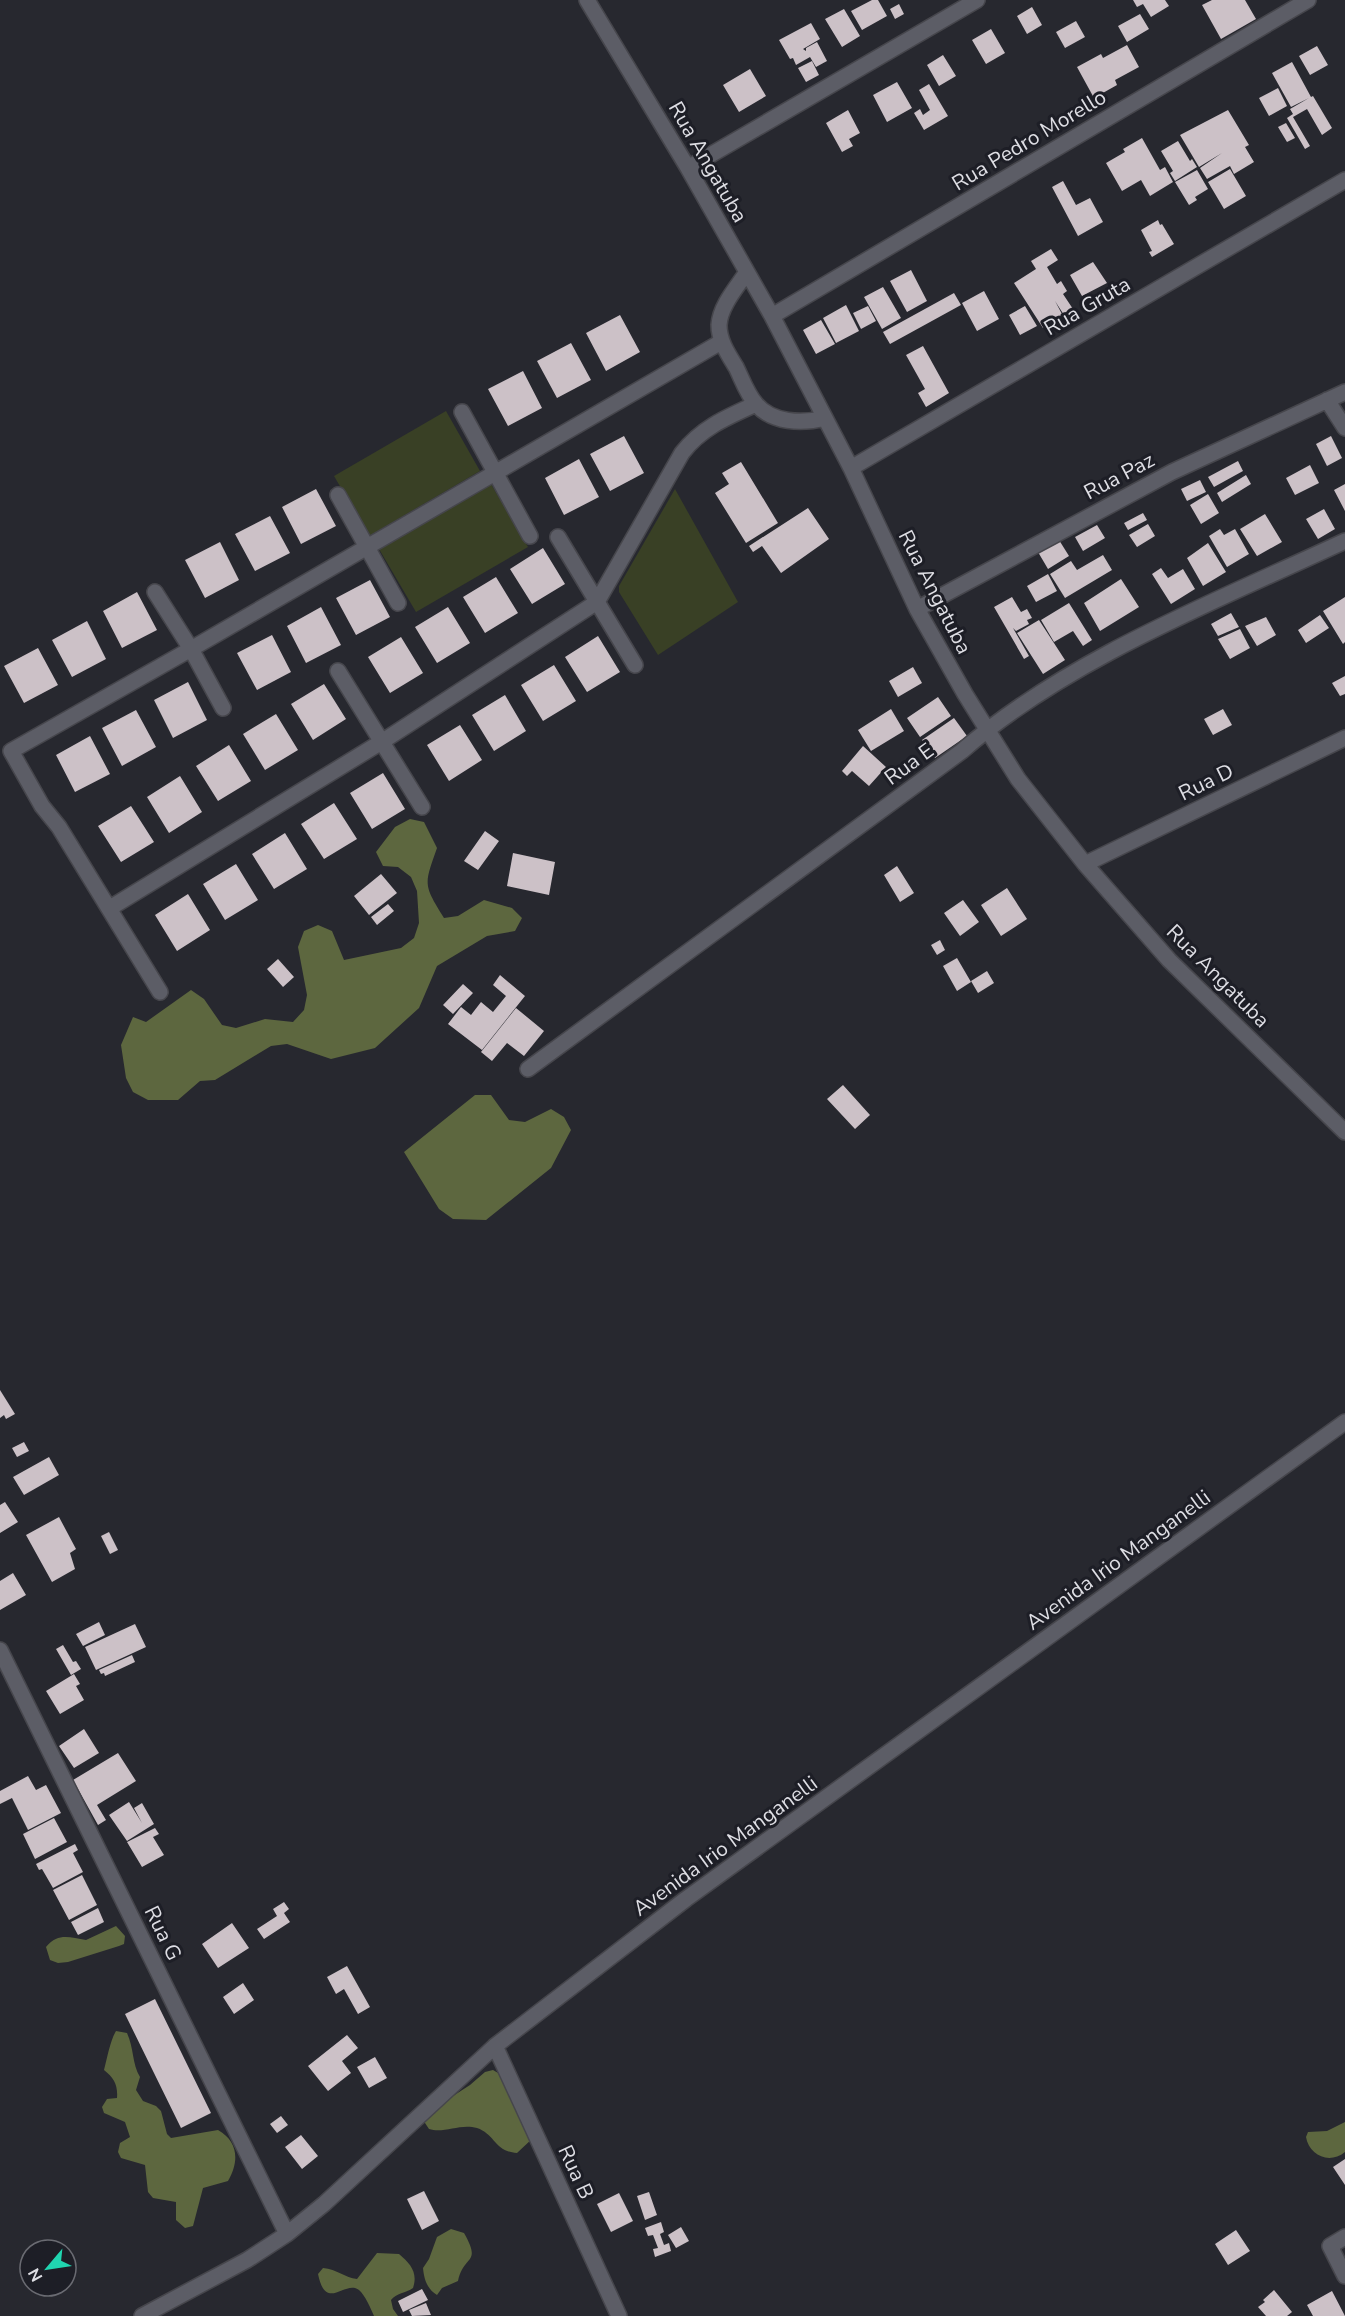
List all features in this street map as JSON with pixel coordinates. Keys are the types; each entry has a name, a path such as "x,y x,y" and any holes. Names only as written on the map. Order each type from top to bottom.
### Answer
{"street":[{"name":"Rua Angatuba","path":"587,0 688,168 772,316 851,468 917,609 986,730 1018,779 1085,864 1169,960 1345,1132"},
{"path":"688,168 977,0"},
{"name":"Rua Pedro Morello","path":"772,316 1308,0"},
{"name":"Rua Gruta","path":"851,468 1345,180"},
{"path":"747,272 721,315 719,326 721,342 756,404 767,413 782,419 804,422 825,418"},
{"path":"160,992 59,827 42,806 11,751 721,342"},
{"name":"Rua Paz","path":"917,609 1172,472 1345,392"},
{"path":"1327,400 1345,428"},
{"path":"110,909 383,741 597,602 682,453 693,439 707,428 756,404"},
{"path":"462,412 530,536"},
{"path":"338,495 398,603"},
{"path":"558,537 635,665"},
{"name":"Rua E","path":"528,1069 962,751 986,730 1046,690 1132,641 1345,541"},
{"path":"155,592 191,649 222,708"},
{"path":"338,671 422,807"},
{"name":"Rua D","path":"1085,864 1345,738"},
{"name":"Avenida Irio Manganelli","path":"142,2316 247,2260 287,2234 324,2204 495,2046 696,1892 1345,1422"},
{"name":"Rua G","path":"0,1650 287,2234"},
{"name":"Rua B","path":"495,2046 619,2316"},
{"path":"1345,2237 1330,2246 1345,2276"}],"green space":[{"path":"446,411 480,471 369,536 334,476"},
{"path":"491,484 528,547 416,612 379,549"},
{"path":"675,489 738,602 658,655 619,592 619,586"},
{"path":"410,819 424,822 437,848 428,884 432,898 444,918 458,916 484,900 512,908 522,918 515,931 487,936 437,966 419,1008 375,1048 331,1059 287,1044 271,1046 215,1080 200,1081 178,1100 148,1100 133,1092 126,1078 121,1045 133,1017 146,1022 191,990 204,999 222,1025 236,1028 265,1019 293,1022 304,1010 307,995 298,947 304,931 318,925 332,931 344,960 401,948 414,938 419,923 417,891 411,877 398,867 383,866 376,852 395,827"},
{"path":"475,1095 491,1095 509,1120 525,1122 551,1109 564,1117 571,1130 551,1168 486,1220 453,1219 439,1209 404,1152"},
{"path":"116,1926 125,1936 124,1944 68,1962 58,1963 50,1960 46,1947 55,1939 65,1937 86,1940"},
{"path":"116,2031 127,2033 140,2077 136,2090 143,2101 156,2106 161,2111 167,2134 171,2138 218,2130 230,2140 233,2146 235,2160 232,2174 228,2181 203,2188 193,2226 185,2228 176,2220 176,2202 153,2198 148,2192 145,2165 121,2158 118,2152 120,2143 130,2137 125,2122 104,2113 102,2107 107,2099 117,2098 115,2082 104,2070"},
{"path":"493,2070 503,2076 533,2138 517,2153 504,2150 488,2134 477,2128 429,2129 425,2123 425,2114 470,2085 485,2072"},
{"path":"1345,2122 1345,2152 1333,2158 1326,2158 1311,2149 1306,2137 1308,2132 1327,2131"},
{"path":"451,2229 464,2233 472,2255 458,2281 442,2288 437,2295 427,2283 423,2268 437,2237"},
{"path":"377,2253 399,2254 407,2261 414,2273 413,2288 391,2300 398,2316 374,2316 359,2290 348,2288 331,2293 321,2285 318,2274 323,2268 357,2279"}],"building":[{"path":"872,0 878,0 887,16 862,30 851,11"},
{"path":"1133,0 1165,0 1169,6 1151,17 1143,4 1137,7"},
{"path":"1212,0 1245,0 1256,19 1221,39 1202,5"},
{"path":"899,4 904,14 895,19 890,9"},
{"path":"1032,7 1042,25 1027,34 1017,16"},
{"path":"844,9 860,36 842,47 825,19"},
{"path":"1140,14 1149,29 1127,42 1118,26"},
{"path":"1076,21 1085,37 1065,48 1056,32"},
{"path":"811,23 820,39 803,49 806,51 806,48 817,42 827,61 816,67 810,57 796,65 779,40"},
{"path":"991,29 1005,53 986,64 972,40"},
{"path":"1127,45 1139,67 1115,80 1117,85 1094,98 1077,67 1101,54 1103,58"},
{"path":"1317,46 1328,65 1310,75 1299,56"},
{"path":"943,55 956,76 939,86 927,65"},
{"path":"812,61 819,75 806,82 798,68"},
{"path":"1292,62 1311,97 1313,96 1332,128 1322,135 1307,109 1293,117 1310,146 1305,149 1287,118 1293,114 1290,109 1309,98 1291,107 1272,73"},
{"path":"750,69 766,96 739,112 723,85"},
{"path":"897,82 912,108 887,122 873,95"},
{"path":"929,84 948,116 924,130 914,113 920,109 923,115 930,110 919,90"},
{"path":"1278,88 1287,106 1269,116 1259,98"},
{"path":"848,110 860,133 849,139 853,146 842,152 826,123"},
{"path":"1228,110 1249,145 1245,147 1254,162 1234,174 1230,166 1207,179 1200,168 1222,153 1199,167 1180,135"},
{"path":"1286,123 1295,138 1287,142 1278,127"},
{"path":"1142,138 1160,170 1165,167 1173,182 1150,196 1141,180 1122,191 1106,163 1125,152 1123,149"},
{"path":"1178,141 1190,161 1192,159 1197,167 1175,181 1170,173 1173,171 1161,151"},
{"path":"1230,169 1246,196 1224,209 1208,182"},
{"path":"1197,170 1208,189 1195,197 1197,200 1189,205 1175,182"},
{"path":"1063,181 1076,205 1090,198 1103,222 1078,236 1052,187"},
{"path":"1158,220 1174,244 1152,257 1149,252 1152,251 1141,230"},
{"path":"1051,249 1058,260 1047,267 1057,284 1061,281 1067,291 1063,294 1073,309 1064,315 1055,301 1063,316 1043,328 1014,283 1036,269 1031,261"},
{"path":"1093,262 1107,283 1082,296 1070,275"},
{"path":"911,270 927,301 907,312 890,281"},
{"path":"883,287 901,318 882,329 864,297"},
{"path":"984,291 999,319 977,331 962,303"},
{"path":"954,293 961,305 890,344 883,332"},
{"path":"846,305 859,331 836,343 823,318"},
{"path":"868,306 876,321 861,329 853,313"},
{"path":"1025,306 1037,326 1020,335 1009,315"},
{"path":"620,315 640,352 606,371 586,333"},
{"path":"821,320 835,344 816,354 803,330"},
{"path":"571,343 591,380 557,398 537,361"},
{"path":"923,346 949,393 926,407 918,393 925,389 906,355"},
{"path":"523,371 542,408 508,426 488,389"},
{"path":"624,436 644,473 610,491 590,454"},
{"path":"1331,436 1342,458 1327,466 1316,444"},
{"path":"579,459 599,497 564,515 545,478"},
{"path":"1238,461 1243,471 1214,487 1208,477"},
{"path":"741,462 778,523 746,543 715,493 729,484 722,473"},
{"path":"1310,465 1319,483 1295,495 1286,478"},
{"path":"1246,475 1251,484 1222,502 1217,493"},
{"path":"1200,480 1206,492 1187,501 1181,489"},
{"path":"1345,484 1345,511 1334,490"},
{"path":"316,489 336,526 301,544 282,507"},
{"path":"1208,494 1219,513 1201,524 1190,505"},
{"path":"808,508 829,539 781,573 762,546 753,552 749,546"},
{"path":"1324,509 1335,529 1318,539 1306,519"},
{"path":"1143,513 1147,520 1128,530 1124,523"},
{"path":"1265,514 1282,542 1257,556 1240,529"},
{"path":"270,516 290,553 255,571 235,534"},
{"path":"1148,524 1155,536 1137,547 1129,535"},
{"path":"1097,525 1105,538 1083,551 1075,537"},
{"path":"1220,529 1224,535 1235,529 1249,554 1227,567 1209,536"},
{"path":"1059,540 1069,556 1048,569 1038,552"},
{"path":"220,542 239,580 205,598 185,560"},
{"path":"1208,543 1226,572 1203,586 1187,558"},
{"path":"543,548 565,584 532,604 510,569"},
{"path":"1103,555 1112,570 1065,598 1050,574 1071,561 1077,570"},
{"path":"1161,568 1168,578 1183,569 1195,589 1171,604 1152,574"},
{"path":"1048,574 1057,591 1036,602 1027,586"},
{"path":"496,577 518,613 485,633 463,597"},
{"path":"1121,579 1139,607 1100,631 1084,603"},
{"path":"370,580 390,617 356,635 336,598"},
{"path":"137,592 157,630 122,648 103,611"},
{"path":"1012,597 1021,612 1027,609 1032,618 1027,620 1029,624 1016,631 1013,628 1029,656 1024,659 994,607"},
{"path":"1345,597 1345,642 1343,644 1323,611"},
{"path":"1069,603 1092,640 1083,646 1073,631 1054,642 1041,620"},
{"path":"321,607 341,645 306,663 287,626"},
{"path":"448,607 470,643 437,663 415,627"},
{"path":"1231,613 1239,627 1218,636 1211,624"},
{"path":"1320,615 1329,628 1306,643 1298,630"},
{"path":"1266,617 1276,635 1257,646 1245,626"},
{"path":"1039,620 1065,660 1043,674 1017,633"},
{"path":"87,621 106,659 72,677 52,640"},
{"path":"1240,629 1250,648 1230,659 1218,639"},
{"path":"272,635 291,672 257,690 237,653"},
{"path":"598,636 620,672 587,692 565,657"},
{"path":"401,637 423,673 390,693 368,657"},
{"path":"38,648 58,685 24,703 4,666"},
{"path":"554,665 576,701 543,721 521,685"},
{"path":"913,667 922,683 898,697 889,681"},
{"path":"1345,676 1345,694 1340,696 1332,683"},
{"path":"188,682 207,720 173,738 154,700"},
{"path":"324,684 346,719 313,740 291,704"},
{"path":"505,695 526,731 494,751 472,715"},
{"path":"938,697 951,716 920,737 907,718"},
{"path":"891,709 904,731 871,751 858,730"},
{"path":"1223,709 1232,725 1213,735 1204,719"},
{"path":"136,710 156,747 122,766 102,728"},
{"path":"276,714 298,750 265,770 243,734"},
{"path":"954,718 967,736 935,758 922,740"},
{"path":"460,725 482,760 449,781 427,745"},
{"path":"90,736 110,774 75,792 56,755"},
{"path":"229,745 251,781 218,801 196,766"},
{"path":"863,746 886,767 869,786 852,771 847,776 842,771"},
{"path":"383,773 405,809 372,829 350,793"},
{"path":"180,776 202,812 169,833 147,797"},
{"path":"334,803 357,839 324,859 301,824"},
{"path":"131,806 154,842 121,862 98,826"},
{"path":"485,831 499,841 478,870 464,861"},
{"path":"285,833 307,869 274,889 252,854"},
{"path":"513,853 555,862 549,895 507,886"},
{"path":"236,864 258,900 225,920 203,884"},
{"path":"897,866 914,893 900,902 884,875"},
{"path":"381,874 397,893 369,915 354,896"},
{"path":"1007,888 1027,919 1001,936 981,905"},
{"path":"188,894 210,930 177,951 155,915"},
{"path":"963,900 979,922 960,936 944,913"},
{"path":"388,904 394,911 377,925 371,917"},
{"path":"940,940 945,950 937,955 931,945"},
{"path":"957,958 971,982 957,991 943,966"},
{"path":"278,959 294,977 283,987 267,969"},
{"path":"987,971 994,983 978,993 971,981"},
{"path":"500,975 525,996 482,1050 448,1024 461,1007 471,1015 481,1002 493,1012 506,996 493,985"},
{"path":"463,984 473,993 453,1014 443,1005"},
{"path":"516,1008 544,1031 524,1056 507,1043 492,1061 481,1052"},
{"path":"843,1085 870,1115 855,1129 827,1099"},
{"path":"0,1390 15,1414 6,1419 4,1415 0,1418"},
{"path":"24,1442 29,1451 17,1457 12,1448"},
{"path":"49,1457 59,1475 24,1495 13,1477"},
{"path":"5,1502 18,1522 0,1533 0,1505"},
{"path":"59,1517 76,1549 70,1553 75,1569 52,1582 26,1535"},
{"path":"109,1532 118,1550 110,1554 101,1536"},
{"path":"13,1573 26,1595 0,1610 0,1581"},
{"path":"99,1622 105,1635 83,1646 76,1634"},
{"path":"135,1624 146,1647 96,1670 85,1647"},
{"path":"63,1645 73,1662 76,1661 81,1669 71,1675 56,1649"},
{"path":"132,1655 135,1662 105,1676 104,1673 101,1674 99,1670"},
{"path":"74,1674 80,1684 76,1686 84,1700 60,1714 46,1691"},
{"path":"84,1729 99,1753 74,1768 59,1746"},
{"path":"118,1753 136,1781 97,1805 106,1820 98,1825 73,1780"},
{"path":"28,1776 36,1790 46,1785 61,1813 28,1830 12,1798 0,1804 0,1791"},
{"path":"129,1802 142,1823 134,1808 142,1803 154,1824 127,1841 109,1815"},
{"path":"54,1818 67,1842 35,1859 23,1834"},
{"path":"155,1828 159,1834 153,1837 164,1855 142,1867 127,1842"},
{"path":"75,1844 78,1850 73,1853 83,1872 53,1888 42,1869 39,1870 36,1864"},
{"path":"82,1875 97,1905 69,1920 53,1890"},
{"path":"284,1902 289,1909 284,1913 290,1922 264,1939 257,1929 277,1916 273,1909"},
{"path":"98,1908 104,1922 78,1935 71,1922"},
{"path":"232,1923 249,1948 218,1968 202,1944"},
{"path":"347,1966 370,2007 358,2014 344,1989 336,1994 327,1977"},
{"path":"243,1983 254,2000 234,2014 223,1997"},
{"path":"155,1999 211,2113 181,2128 125,2014"},
{"path":"347,2035 358,2048 342,2061 351,2073 328,2091 308,2066"},
{"path":"375,2057 387,2078 369,2088 357,2067"},
{"path":"281,2116 288,2125 277,2133 270,2124"},
{"path":"301,2135 318,2156 302,2169 285,2147"},
{"path":"1345,2159 1345,2185 1333,2167"},
{"path":"424,2191 439,2221 422,2230 407,2199"},
{"path":"649,2192 657,2215 645,2220 637,2196"},
{"path":"619,2193 633,2221 611,2232 597,2204"},
{"path":"661,2222 664,2232 660,2234 664,2245 669,2243 671,2251 655,2257 653,2249 658,2248 653,2235 648,2236 645,2228"},
{"path":"681,2227 689,2241 676,2248 668,2235"},
{"path":"1236,2230 1250,2251 1228,2265 1215,2244"},
{"path":"422,2289 428,2300 403,2312 398,2301"},
{"path":"1274,2290 1292,2312 1287,2316 1266,2316 1258,2307"},
{"path":"1332,2291 1345,2316 1313,2316 1307,2305"},
{"path":"426,2303 431,2315 412,2316 409,2310"}]}
